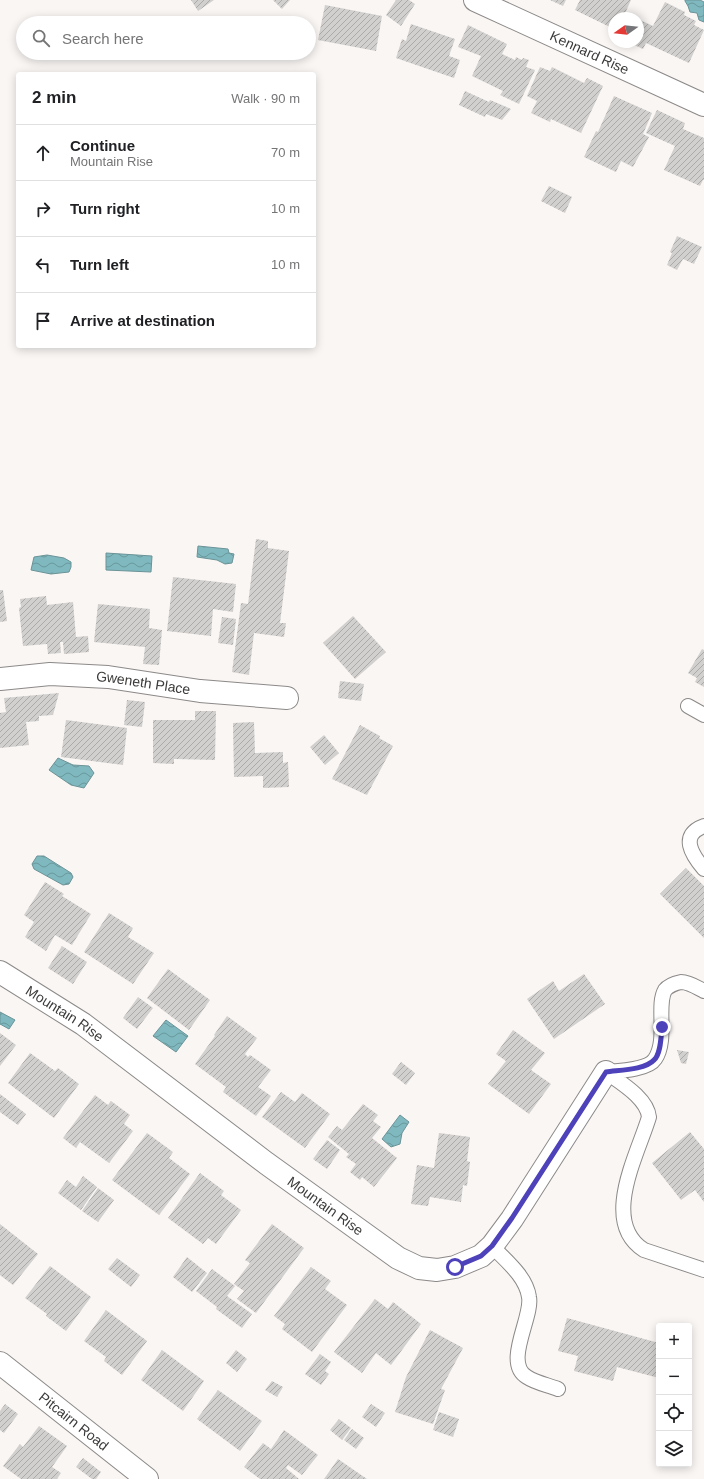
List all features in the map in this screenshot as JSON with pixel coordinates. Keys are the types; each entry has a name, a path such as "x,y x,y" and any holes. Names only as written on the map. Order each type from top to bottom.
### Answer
{"street":[{"name":"Kennard Rise","path":"475,0 704,105"},
{"name":"Gweneth Place","path":"0,679 50,674 108,677 200,691 287,698"},
{"name":"Mountain Rise","path":"0,972 83,1024 266,1163 398,1258 419,1268 437,1270 455,1267 481,1256 492,1246 534,1186 606,1072"},
{"name":"Pitcairn Road","path":"0,1363 147,1479"}],"lane":[{"path":"688,706 704,715"},
{"path":"704,826 695,831 691,836 689,843 691,852 704,869"},
{"path":"606,1072 642,1067 655,1060 660,1047 662,1034 662,1000 665,990 672,985 682,982 704,991"},
{"path":"606,1072 635,1094 645,1104 648,1110 649,1117 629,1172 625,1196 623,1212 630,1238 636,1245 644,1250 704,1270"},
{"path":"492,1246 516,1272 525,1285 529,1296 530,1306 520,1340 518,1354 519,1368 526,1377 558,1389"}],"water":[{"path":"685,0 700,0 704,2 704,22 699,20 697,13 690,12"},
{"path":"198,546 228,549 229,553 234,554 232,563 225,564 217,560 197,557"},
{"path":"106,553 152,556 151,572 106,570"},
{"path":"47,555 64,558 71,562 69,572 51,574 31,570 34,557"},
{"path":"58,758 73,765 89,766 94,773 84,788 71,785 49,770"},
{"path":"37,856 44,856 71,873 73,877 69,884 63,885 34,869 32,864"},
{"path":"0,1012 15,1020 9,1029 0,1024"},
{"path":"166,1020 188,1036 176,1052 153,1036"},
{"path":"400,1115 409,1122 402,1133 400,1144 391,1147 382,1139"}],"building":[{"path":"191,0 214,0 198,11"},
{"path":"273,0 290,0 282,9"},
{"path":"396,0 409,0 415,4 401,26 386,15"},
{"path":"550,0 566,0 563,6"},
{"path":"580,0 631,0 626,12 608,12 608,26 575,10"},
{"path":"665,2 685,12 684,15 696,21 694,25 704,30 689,63 646,43 644,47 644,22 653,26"},
{"path":"325,5 382,16 376,51 318,40"},
{"path":"411,24 455,39 449,56 460,60 454,78 396,58 402,39 406,41"},
{"path":"468,25 507,44 502,54 515,60 516,57 522,60 523,58 529,60 526,67 535,70 519,104 500,95 503,91 472,76 481,56 458,47"},
{"path":"540,67 550,71 552,67 584,83 587,78 603,86 581,133 551,119 550,122 531,113 537,101 527,96"},
{"path":"465,91 489,102 490,100 511,109 502,120 486,114 485,117 459,105"},
{"path":"614,96 652,113 643,134 649,137 633,167 621,161 616,172 584,157 596,131 598,132"},
{"path":"657,110 685,123 683,129 704,138 704,180 700,186 664,170 675,146 646,133"},
{"path":"549,186 572,197 565,213 541,201"},
{"path":"677,236 702,247 694,264 683,259 677,270 667,265 672,253 670,252"},
{"path":"256,539 268,541 268,548 289,551 280,623 286,623 284,637 254,633 249,675 232,672 241,603 248,604"},
{"path":"173,577 236,584 233,612 213,609 211,636 167,631"},
{"path":"0,590 3,590 7,621 0,622"},
{"path":"46,596 47,605 73,602 76,637 88,636 89,652 64,654 63,642 60,642 61,653 48,654 47,644 23,646 19,608 21,607 20,599"},
{"path":"98,604 150,609 149,628 162,630 159,665 143,664 145,647 94,642"},
{"path":"353,616 386,652 355,679 323,643"},
{"path":"222,617 236,619 233,645 218,643"},
{"path":"702,649 704,650 704,687 695,682 697,678 688,673"},
{"path":"340,681 364,684 361,701 338,698"},
{"path":"59,693 53,715 39,716 39,721 26,722 29,745 0,748 0,713 6,712 4,698"},
{"path":"127,700 145,702 142,727 124,725"},
{"path":"195,711 216,711 215,760 174,759 174,764 153,763 153,720 195,720"},
{"path":"66,720 127,728 123,765 61,757"},
{"path":"254,722 255,753 283,752 283,763 288,762 289,787 263,788 263,776 234,777 233,723"},
{"path":"360,725 380,736 379,738 393,746 367,795 332,779"},
{"path":"324,735 339,753 325,765 310,747"},
{"path":"686,868 704,886 704,938 660,894"},
{"path":"45,882 64,894 62,896 91,914 72,945 55,935 46,951 25,937 34,922 24,915"},
{"path":"109,913 133,928 128,937 154,953 133,984 84,952"},
{"path":"62,946 87,962 73,984 48,968"},
{"path":"168,969 210,1000 189,1030 147,998"},
{"path":"584,974 605,1004 554,1039 527,999 553,981 559,991"},
{"path":"138,997 153,1008 137,1029 123,1018"},
{"path":"227,1016 257,1038 245,1054 248,1057 250,1055 271,1070 258,1087 271,1096 256,1116 223,1092 226,1087 195,1064"},
{"path":"513,1030 545,1053 531,1070 551,1084 529,1114 488,1084 506,1061 496,1054"},
{"path":"0,1033 16,1045 0,1066"},
{"path":"677,1050 689,1052 686,1064 681,1063"},
{"path":"30,1053 55,1071 58,1068 79,1084 54,1118 8,1083"},
{"path":"401,1062 415,1073 406,1085 392,1074"},
{"path":"281,1092 295,1102 302,1093 330,1114 305,1148 262,1117"},
{"path":"0,1094 26,1114 18,1125 0,1112"},
{"path":"95,1095 108,1105 111,1101 130,1115 124,1124 133,1131 109,1163 80,1142 76,1148 63,1138"},
{"path":"363,1104 378,1115 373,1121 381,1127 372,1138 397,1158 374,1187 362,1177 360,1180 350,1172 356,1164 346,1157 349,1154 328,1137 337,1126 342,1130"},
{"path":"690,1132 704,1149 704,1202 695,1190 681,1200 652,1163"},
{"path":"147,1133 173,1152 169,1158 190,1174 159,1215 112,1180"},
{"path":"439,1133 470,1137 467,1161 470,1162 467,1186 463,1185 461,1202 430,1197 428,1206 411,1204 417,1165 434,1168"},
{"path":"327,1140 340,1150 327,1169 313,1159"},
{"path":"200,1173 224,1191 221,1195 241,1210 216,1244 208,1238 203,1244 168,1218"},
{"path":"83,1176 97,1187 81,1210 58,1193 67,1180 76,1187"},
{"path":"98,1188 114,1200 98,1222 82,1211"},
{"path":"0,1224 38,1254 13,1285 0,1275"},
{"path":"272,1224 304,1248 256,1313 237,1299 244,1291 234,1284 250,1263 245,1260"},
{"path":"187,1257 207,1273 192,1292 173,1277"},
{"path":"117,1258 140,1275 131,1287 108,1269"},
{"path":"50,1266 91,1297 66,1331 46,1316 47,1314 25,1298"},
{"path":"311,1267 331,1281 325,1289 347,1305 312,1352 282,1329 285,1324 274,1316"},
{"path":"212,1269 235,1286 227,1296 252,1314 242,1328 216,1309 217,1307 196,1291"},
{"path":"375,1299 388,1309 393,1302 421,1324 391,1365 376,1353 362,1373 334,1352"},
{"path":"106,1310 147,1341 122,1375 104,1361 106,1357 84,1341"},
{"path":"567,1318 656,1342 656,1377 617,1367 613,1381 574,1371 578,1356 558,1351"},
{"path":"430,1330 463,1348 441,1389 445,1390 433,1424 395,1412 406,1377"},
{"path":"162,1350 204,1381 183,1411 141,1380"},
{"path":"236,1350 247,1359 237,1372 226,1363"},
{"path":"320,1354 331,1362 325,1371 329,1374 321,1385 305,1374"},
{"path":"272,1381 283,1387 277,1397 265,1390"},
{"path":"218,1390 262,1421 240,1451 197,1419"},
{"path":"5,1404 18,1414 4,1433 0,1430 0,1411"},
{"path":"371,1404 385,1413 376,1427 362,1417"},
{"path":"439,1412 459,1419 453,1437 433,1430"},
{"path":"339,1419 351,1428 342,1440 330,1430"},
{"path":"39,1426 67,1446 52,1467 61,1473 57,1479 21,1479 3,1466 20,1444 23,1447"},
{"path":"352,1429 364,1438 356,1449 344,1440"},
{"path":"284,1430 318,1455 302,1475 288,1465 286,1468 299,1479 260,1479 244,1467 263,1443 271,1449"},
{"path":"83,1458 101,1472 96,1479 92,1479 76,1467"},
{"path":"338,1459 367,1479 324,1479"}],"route":[{"path":"455,1267 481,1256 492,1246 556,1152 606,1072 642,1067 655,1060 660,1047 662,1027"}]}
